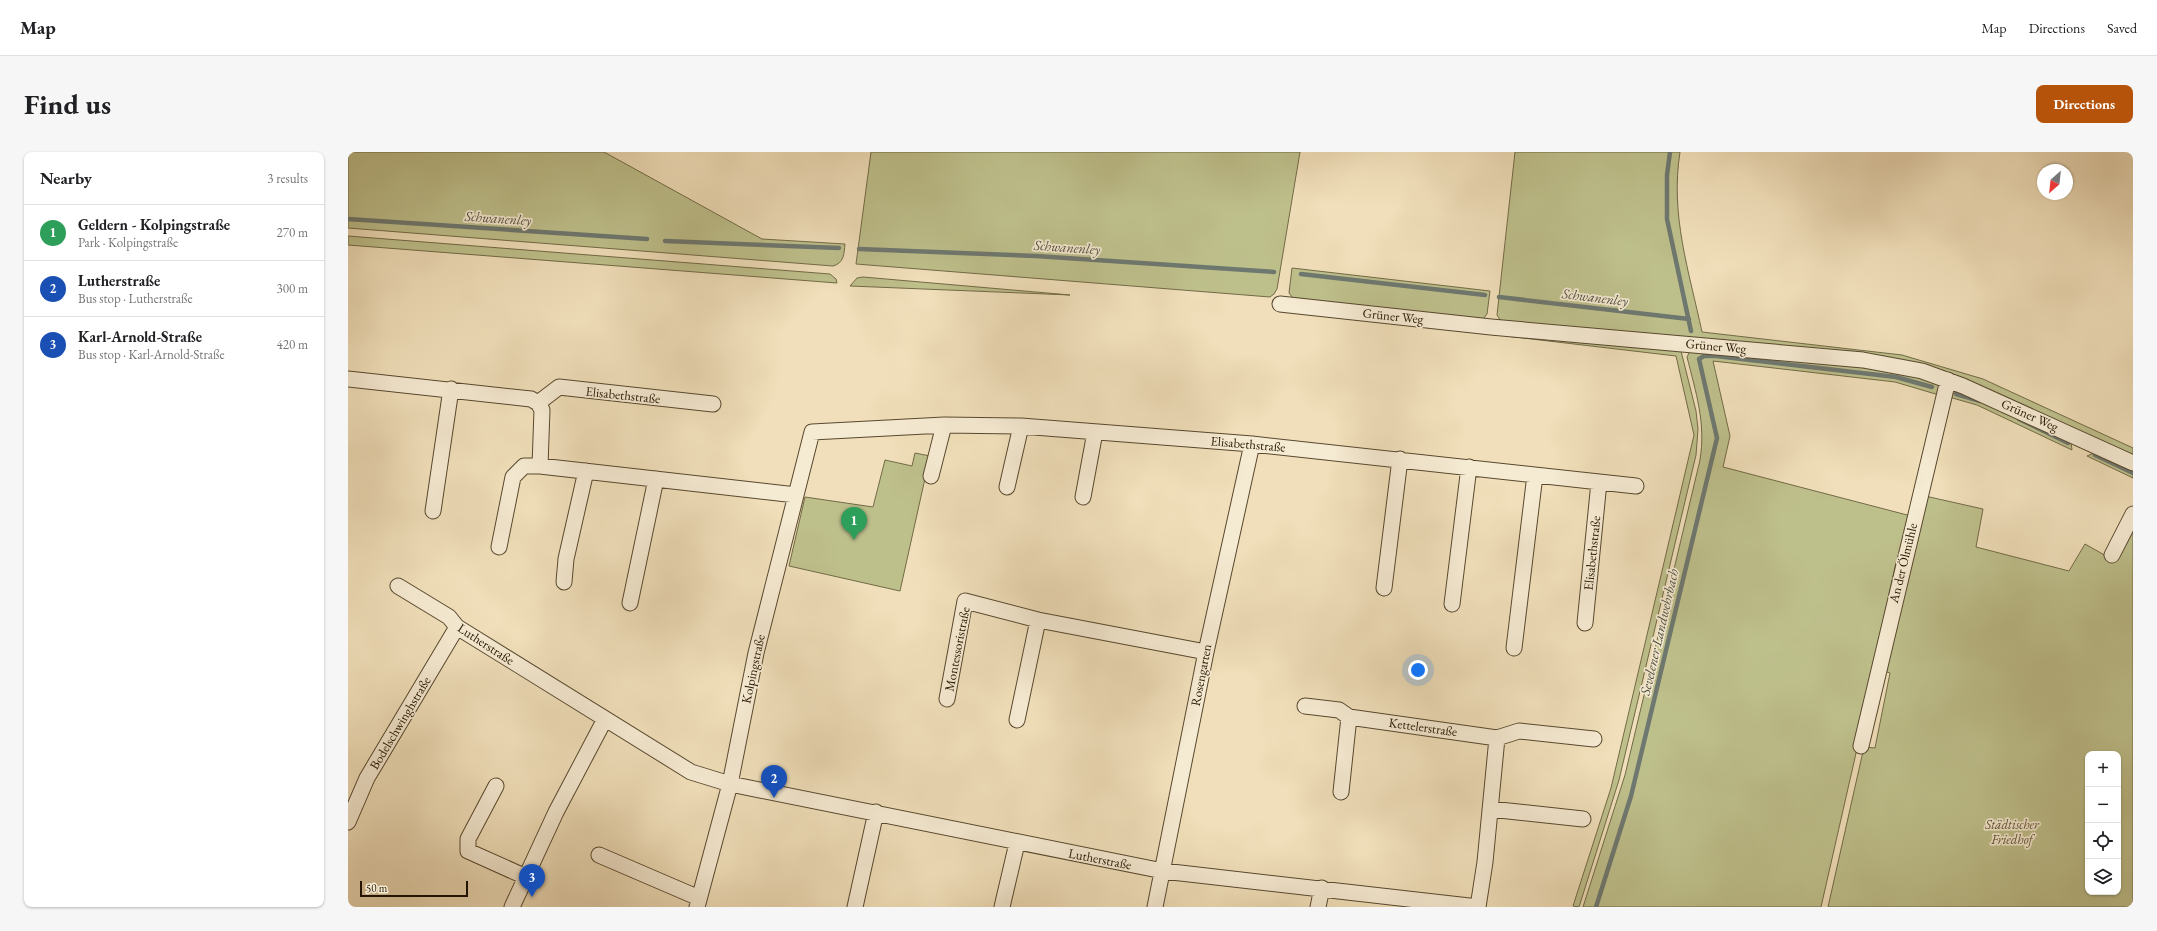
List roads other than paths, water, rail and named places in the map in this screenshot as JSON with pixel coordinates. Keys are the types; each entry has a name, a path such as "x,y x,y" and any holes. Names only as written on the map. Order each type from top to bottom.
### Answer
{"street":[{"name":"Grüner Weg","path":"1280,304 1491,327 1863,360 1916,370 1948,380 2020,411 2133,464"},
{"path":"348,379 520,397 538,403 542,410 540,466"},
{"name":"An der Ölmühle","path":"1860,746 1948,380"},
{"name":"Elisabethstraße","path":"538,403 559,387 713,404"},
{"path":"433,511 451,389"},
{"path":"931,476 944,425"},
{"name":"Elisabethstraße","path":"812,432 944,425 1020,426 1252,444 1636,486"},
{"path":"1008,487 1020,426"},
{"name":"Kolpingstraße","path":"698,903 730,784 756,653 812,432"},
{"path":"1083,497 1095,432"},
{"name":"Rosengarten","path":"1155,907 1206,652 1252,444"},
{"path":"1384,588 1400,459"},
{"path":"499,547 513,477 524,466 540,466 796,495"},
{"path":"1452,604 1469,467"},
{"path":"564,582 566,559 586,471"},
{"path":"1514,648 1535,475"},
{"path":"630,603 656,479"},
{"name":"Elisabethstraße","path":"1585,623 1599,482"},
{"path":"2112,555 2133,514"},
{"name":"Lutherstraße","path":"398,586 449,617 457,627 691,772 730,784 876,812 1017,843 1162,871 1322,888 1478,907"},
{"name":"Montessoristraße","path":"947,699 965,601 1038,620 1206,652"},
{"path":"1017,720 1038,620"},
{"name":"Bodelschwinghstraße","path":"348,822 367,778 457,627"},
{"name":"Kettelerstraße","path":"1305,706 1339,710 1348,717 1496,738 1519,732 1594,739"},
{"path":"1341,792 1348,717"},
{"path":"512,907 556,812 605,719"},
{"path":"1478,907 1490,809 1496,738"},
{"path":"496,786 468,839 466,848 468,851 526,877"},
{"path":"1490,809 1584,819"},
{"path":"855,907 876,812"},
{"path":"1002,907 1017,843"},
{"path":"599,855 698,903"},
{"path":"1318,907 1322,888"}],"waterway":[{"name":"Sevelener Landwehrbach","path":"1670,152 1667,175 1667,219 1691,331"},
{"name":"Schwanenley","path":"348,219 647,239"},
{"name":"Schwanenley","path":"665,241 839,248"},
{"name":"Schwanenley","path":"859,249 1036,256 1274,272"},
{"name":"Schwanenley","path":"1301,274 1485,295"},
{"name":"Schwanenley","path":"1499,297 1689,319"},
{"name":"Sevelener Landwehrbach","path":"1596,907 1631,796 1717,438 1699,359 1704,356 1716,356 1896,377 1932,387"},
{"path":"1956,394 1980,401"},
{"path":"2019,419 2068,443"},
{"path":"2095,455 2133,473"}],"place":[{"name":"Geldern - Kolpingstraße","path":"854,540"},
{"name":"Lutherstraße","path":"774,798"},
{"name":"Karl-Arnold-Straße","path":"532,897"}],"park label":[{"name":"Städtischer Friedhof","path":"2012,832"}]}
